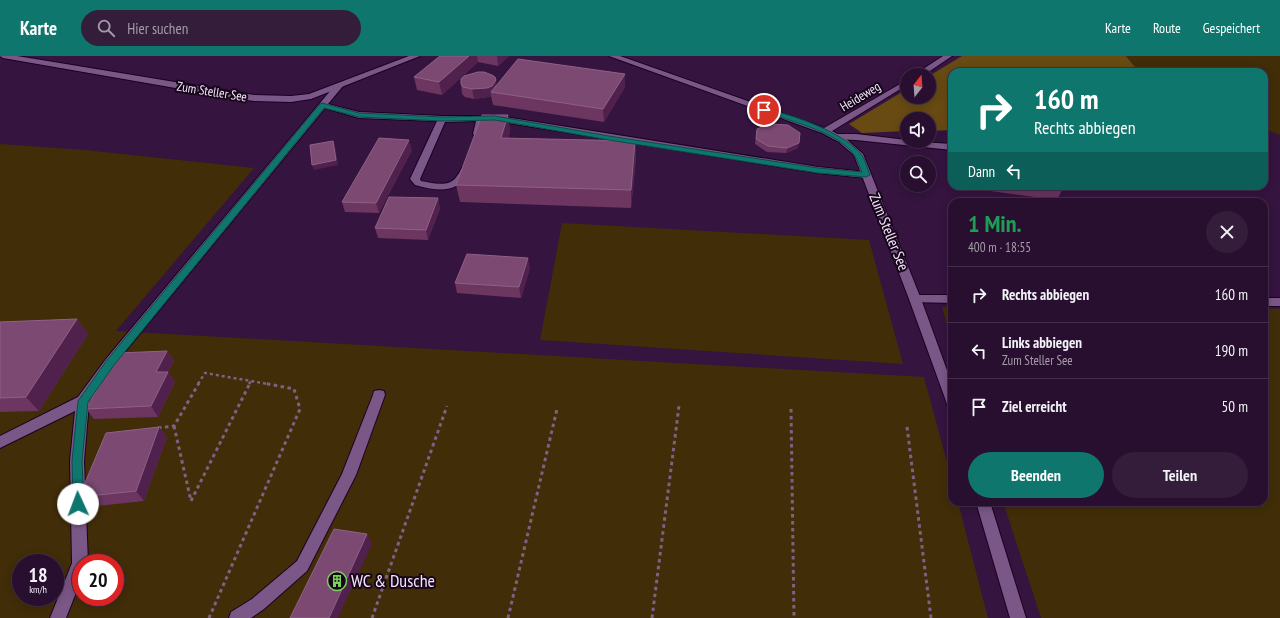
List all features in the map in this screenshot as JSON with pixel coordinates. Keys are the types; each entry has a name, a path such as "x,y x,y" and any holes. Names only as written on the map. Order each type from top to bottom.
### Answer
{"street":[{"name":"Zum Steller See","path":"3,56 254,98 291,99 311,96 416,56"},
{"name":"Zum Steller See","path":"613,56 825,131 842,140 858,154 915,299 948,390"},
{"path":"929,68 948,56"},
{"path":"58,618 80,563 77,461 83,401 110,362 339,86"},
{"name":"Heideweg","path":"825,131 900,86"},
{"path":"322,105 359,115 442,119 495,118 609,138 818,170 866,175"},
{"path":"475,140 482,118"},
{"path":"442,119 415,179 418,183 436,186 454,185 460,182 464,176 468,161"},
{"path":"836,137 948,147"},
{"path":"915,299 948,299"},
{"path":"1268,302 1280,302"},
{"path":"237,618 258,604 302,566 349,475 379,395"},
{"path":"0,442 83,401"},
{"path":"984,506 1018,618"}],"path":[{"path":"209,618 300,409 294,389 205,373 174,426 191,501 251,382"},
{"path":"372,618 447,406"},
{"path":"652,618 679,406"},
{"path":"508,618 557,409"},
{"path":"791,409 794,618"},
{"path":"150,429 174,426"},
{"path":"907,427 931,618"}],"shaded area":[{"path":"962,56 1126,56 1136,68 948,68 948,130 936,131 936,112 900,112 900,131 862,133 849,124 900,93 900,104 936,104 936,72"},
{"path":"1126,56 1280,56 1280,135 1268,130 1268,68 1136,68"},
{"path":"0,144 85,150 254,168 116,331 924,377 948,466 948,506 959,506 988,618 0,618"},
{"path":"562,223 869,240 903,364 540,340"},
{"path":"948,306 948,328 942,307"},
{"path":"1268,308 1280,309 1280,618 1041,618 1004,506 1268,506"}],"building":[{"path":"440,56 469,56 439,82 414,77"},
{"path":"518,59 625,74 603,109 491,92"},
{"path":"484,72 495,77 496,80 492,86 487,88 472,89 463,87 461,84 461,79 464,76"},
{"path":"482,115 508,115 501,138 635,141 631,190 456,185"},
{"path":"770,124 788,125 800,133 799,143 787,148 768,146 756,139 757,129"},
{"path":"379,138 409,140 376,203 342,202"},
{"path":"333,141 336,160 312,165 310,145"},
{"path":"389,197 438,198 426,230 375,228"},
{"path":"467,254 528,258 519,287 455,283"},
{"path":"77,319 26,397 0,398 0,322"},
{"path":"167,351 156,372 168,372 151,406 86,409 118,353"},
{"path":"159,427 136,491 79,497 106,433"},
{"name":"WC & Dusche","path":"334,529 367,534 329,618 290,618"}],"place":[{"name":"WC & Dusche","path":"337,581"}],"route":[{"path":"78,504 77,461 83,401 110,362 322,105 359,115 442,119 495,118 609,138 818,170 866,175 858,154 842,140 825,131 764,110"}]}
